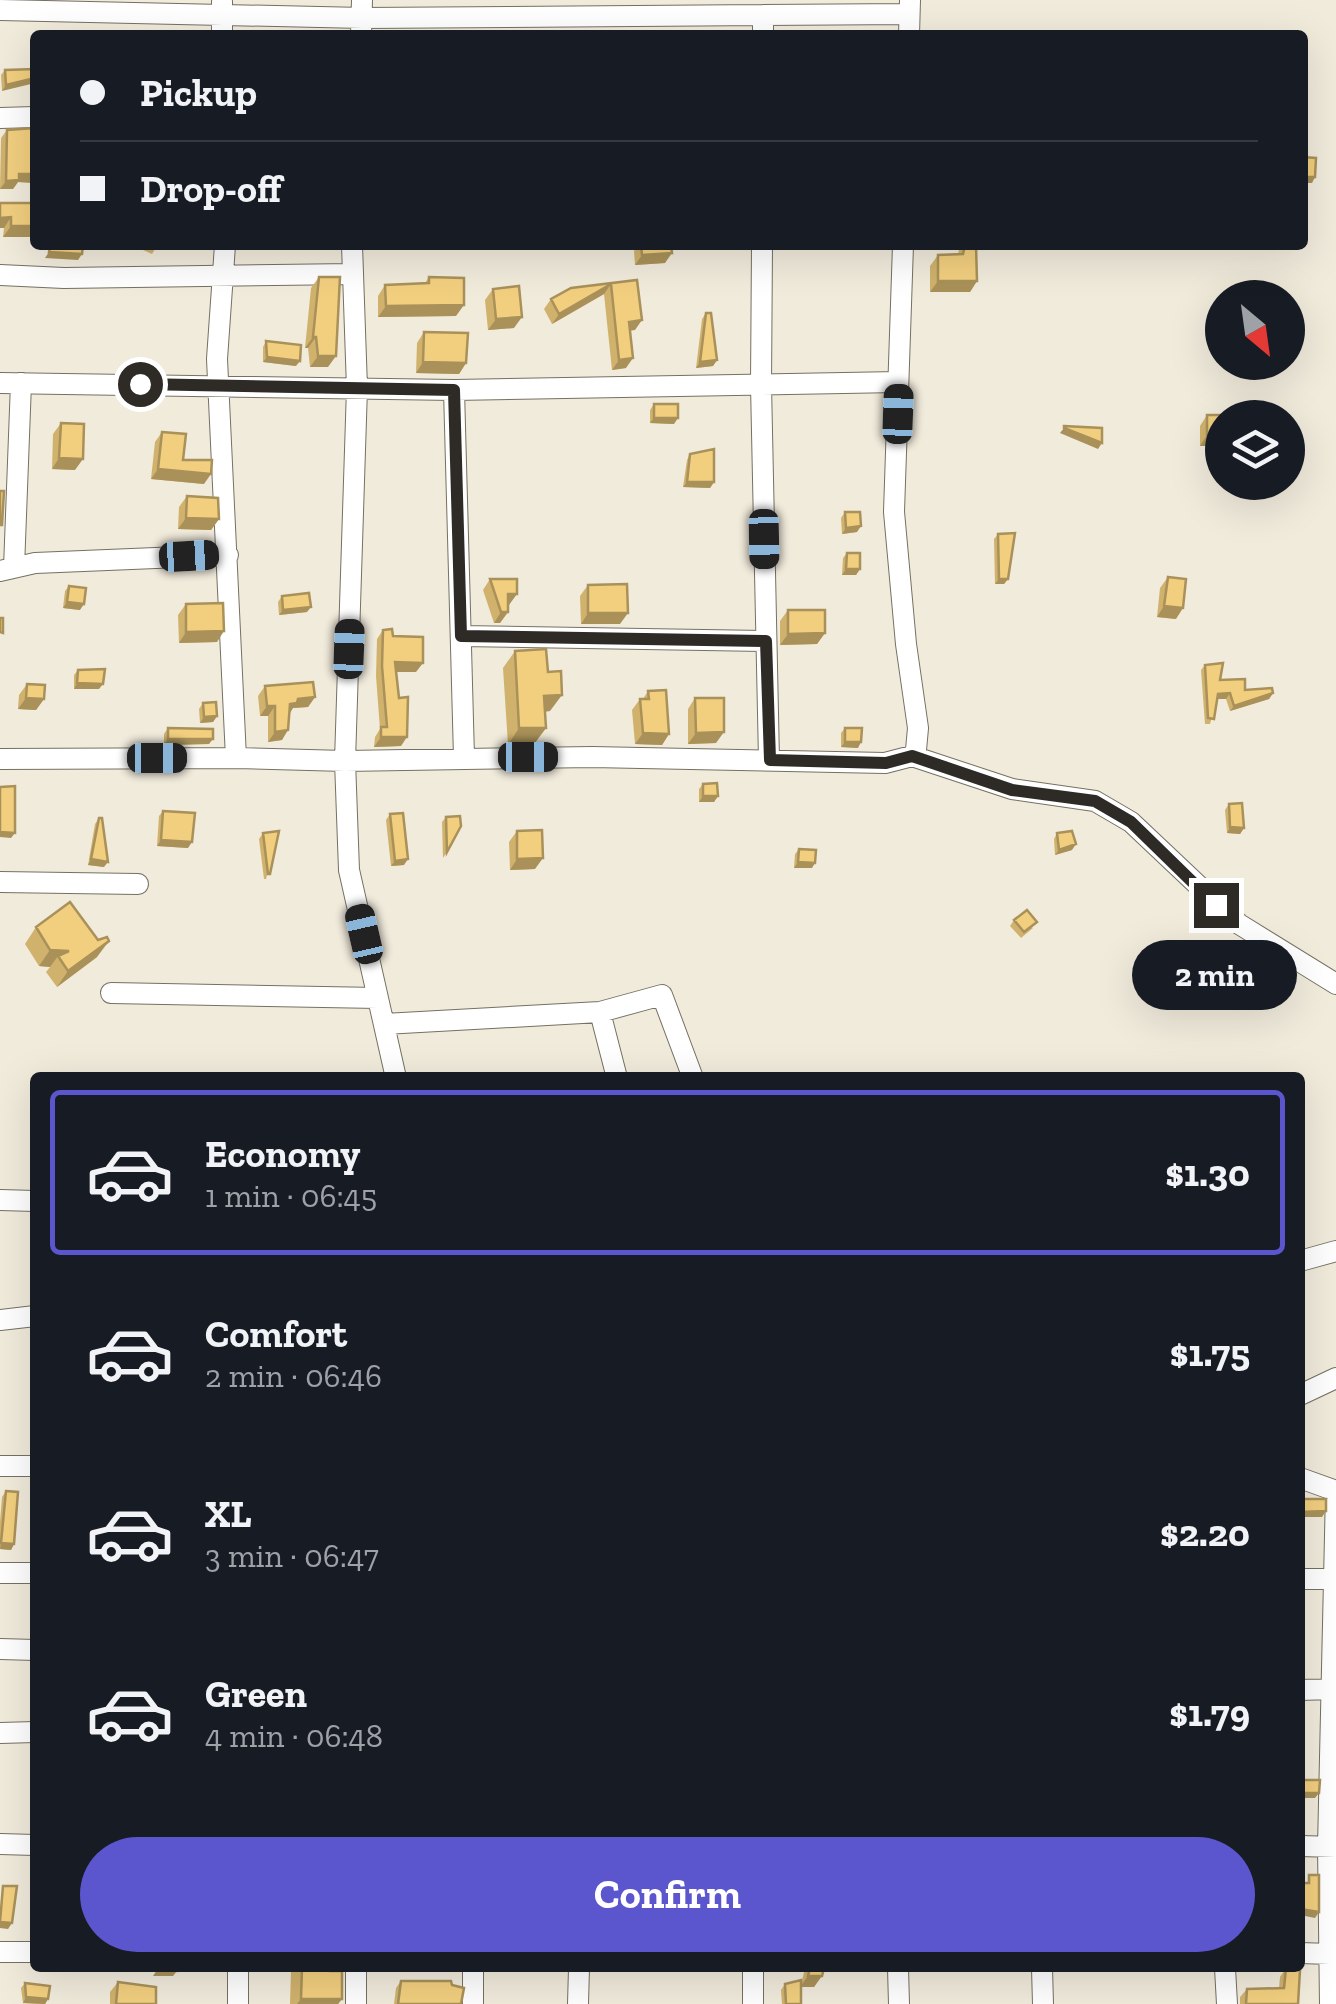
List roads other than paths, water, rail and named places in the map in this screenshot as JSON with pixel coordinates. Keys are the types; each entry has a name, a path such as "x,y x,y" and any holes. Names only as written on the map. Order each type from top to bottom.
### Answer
{"street":[{"path":"0,10 362,18 468,8 763,25 909,16"},
{"path":"0,118 30,117"},
{"path":"225,250 217,359 236,758"},
{"path":"352,250 357,388 345,761 349,870 395,1072"},
{"path":"762,250 761,385 770,760"},
{"path":"902,250 894,512 918,728 912,756"},
{"path":"0,275 64,278 352,274"},
{"path":"228,555 35,563 7,569 11,383 454,390 898,382"},
{"path":"454,390 464,757"},
{"path":"461,636 766,641"},
{"path":"0,759 345,761 464,757 886,763 912,756 1012,790 1095,801 1131,822 1239,924 1336,984"},
{"path":"0,882 138,884"},
{"path":"111,993 378,998"},
{"path":"384,1024 600,1012 662,994 690,1072"},
{"path":"600,1012 615,1072"},
{"path":"0,1200 30,1201"},
{"path":"1305,1260 1336,1251"},
{"path":"0,1320 30,1317"},
{"path":"1305,1393 1336,1378"},
{"path":"0,1466 30,1466"},
{"path":"1305,1480 1336,1491 1330,2004"},
{"path":"0,1573 30,1573"},
{"path":"1305,1580 1334,1579"},
{"path":"0,1649 30,1650"},
{"path":"1305,1690 1332,1689"},
{"path":"0,1733 30,1732"},
{"path":"0,1844 30,1845"},
{"path":"1305,1846 1332,1847"},
{"path":"0,1952 30,1952"},
{"path":"1305,1953 1330,1954"},
{"path":"238,1972 238,2004"},
{"path":"356,1972 356,2004"},
{"path":"473,1972 473,2004"},
{"path":"578,2004 579,1972"},
{"path":"753,2004 754,1972"},
{"path":"898,1972 899,2004"},
{"path":"1042,1972 1043,2004"},
{"path":"1226,1972 1227,2004"}]}
